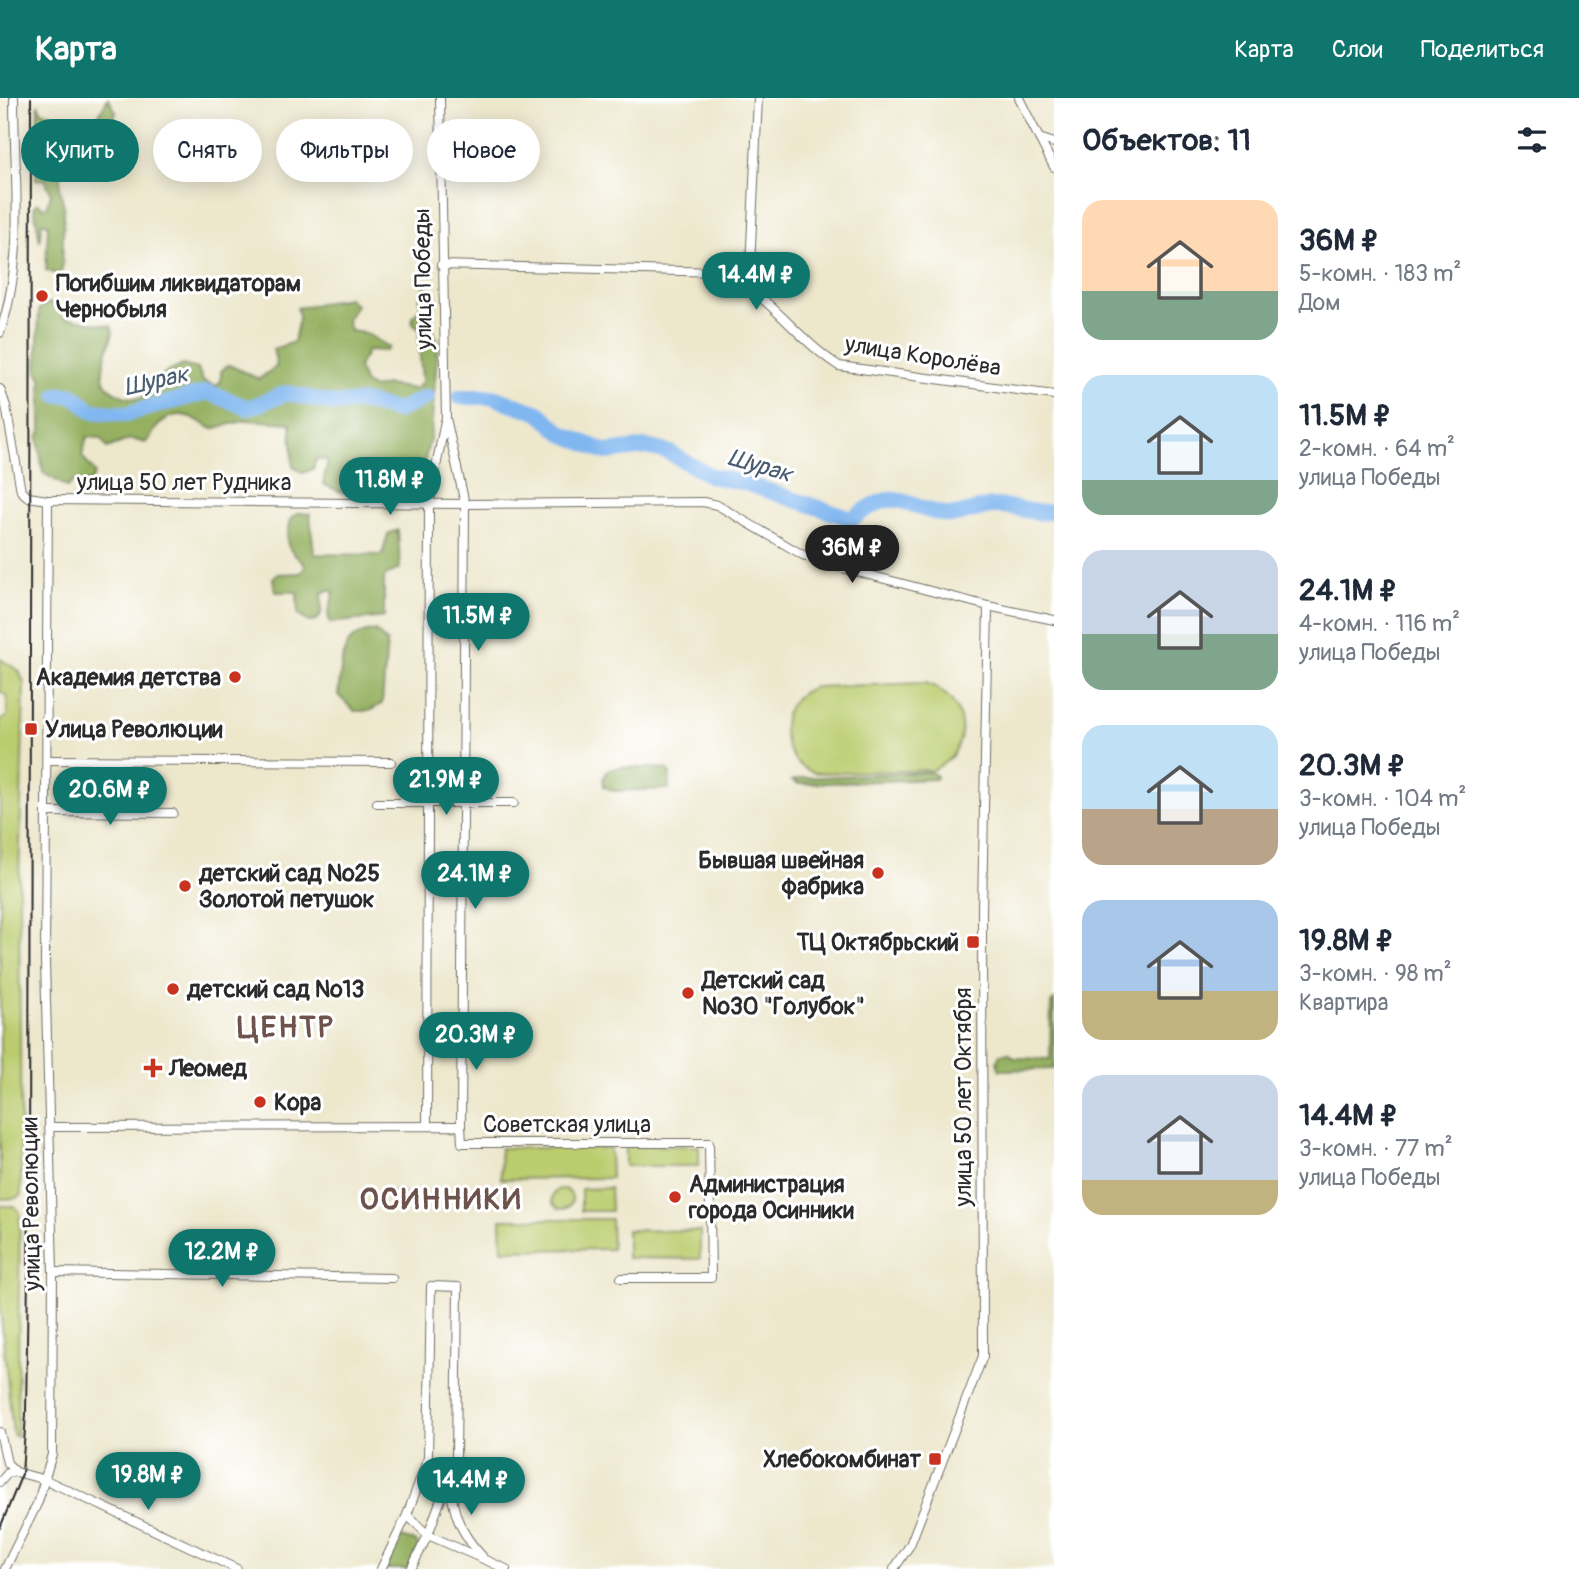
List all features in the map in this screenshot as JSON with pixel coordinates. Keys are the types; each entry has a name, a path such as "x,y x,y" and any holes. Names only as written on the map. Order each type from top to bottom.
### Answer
{"street":[{"path":"0,333 14,284 17,253 14,98"},
{"name":"улица Победы","path":"440,98 441,265 446,418 464,504 461,1126"},
{"path":"739,280 750,267 758,98"},
{"path":"1019,98 1054,167"},
{"path":"1039,138 1054,143"},
{"name":"улица Королёва","path":"441,265 709,271 739,280 775,309 820,354 839,366 1054,395"},
{"path":"0,389 6,406 21,491 28,497 48,500"},
{"name":"улица Победы","path":"428,1126 429,503 446,418"},
{"name":"улица 50 лет Рудника","path":"48,500 464,504 703,502 717,505 803,555 831,565 988,606 1054,620"},
{"name":"улица Революции","path":"5,1569 46,1480 52,1454 53,1272 45,961 48,500"},
{"name":"улица 50 лет Октября","path":"894,1569 910,1545 983,1356 982,910 988,606"},
{"path":"47,760 391,762"},
{"path":"377,803 514,803"},
{"path":"47,812 173,813"},
{"name":"Советская улица","path":"49,1127 461,1126 462,1143 709,1143 711,1278 621,1278"},
{"path":"53,1272 392,1278"},
{"path":"381,1569 407,1516 428,1458 430,1286 458,1287 456,1457 428,1535 411,1569"},
{"path":"0,1432 7,1463 16,1472"},
{"path":"0,1482 8,1473 16,1472 46,1480 237,1569"},
{"path":"450,1475 453,1512 470,1544 486,1560"},
{"path":"407,1516 428,1535 506,1569"}],"green space":[{"path":"108,98 116,112 114,119 97,118"},
{"path":"38,104 41,111 54,115 52,119 38,119"},
{"path":"46,182 60,182 64,207 62,269 59,275 46,270 48,224 42,222 40,242 34,206 38,203 44,208 47,207 51,193"},
{"path":"425,286 435,293 431,323 438,342 431,434 425,460 408,486 388,494 340,492 323,484 328,460 316,459 313,469 303,473 293,466 291,423 247,420 212,429 191,418 178,415 164,420 145,443 131,439 107,448 101,438 87,437 82,456 95,473 91,482 73,482 67,487 43,473 38,438 41,431 41,378 37,371 39,309 48,303 54,304 63,317 111,326 113,332 104,362 104,379 111,389 122,396 142,398 163,374 183,365 198,369 203,381 216,386 221,381 221,371 229,365 259,379 277,366 273,349 294,342 299,317 297,308 348,298 356,305 347,320 350,331 365,333 389,347 386,351 368,350 358,367 365,384 373,388 387,385 415,389 422,383 420,330 413,323 412,317 420,309 420,296"},
{"path":"299,513 310,514 314,554 382,555 388,534 398,530 400,568 384,577 384,617 330,623 328,614 334,592 329,590 322,593 321,615 316,621 309,622 298,615 297,592 275,592 273,578 278,574 300,573 305,568 304,563 289,548 287,538 292,517"},
{"path":"375,631 387,642 382,704 369,711 354,711 338,695 344,652 354,637"},
{"path":"0,659 19,671 24,683 19,885 21,1195 17,1198 0,1199 0,721 7,716 7,696 0,691"},
{"path":"926,683 951,700 961,725 960,739 955,751 946,762 932,770 816,773 806,769 791,755 784,734 784,723 792,703 805,691 814,687"},
{"path":"621,767 667,769 670,775 669,789 613,791 604,786 603,779 608,770"},
{"path":"930,772 937,776 936,779 799,784 792,781 803,778"},
{"path":"1054,1000 1054,1069 1000,1070 997,1062 1000,1054 1009,1053 1015,1058 1050,1059 1051,1003"},
{"path":"625,1146 699,1146 699,1166 625,1166"},
{"path":"500,1148 610,1148 611,1178 501,1179"},
{"path":"610,1188 611,1211 581,1211 581,1189"},
{"path":"562,1189 569,1192 572,1199 569,1206 562,1209 555,1206 552,1199 555,1192"},
{"path":"0,1206 14,1206 20,1212 17,1436 13,1435 0,1308"},
{"path":"501,1219 611,1219 612,1249 502,1250"},
{"path":"627,1230 700,1231 700,1259 627,1258"},
{"path":"401,1537 417,1542 418,1549 407,1569 384,1569"}],"water":[{"path":"394,1190 400,1190 405,1198 403,1204 394,1206 389,1201 389,1195"}],"waterway":[{"name":"Шурак","path":"57,395 73,395 92,411 126,414 208,392 248,408 287,393 334,404 364,402 397,411 427,397"},
{"name":"Шурак","path":"460,397 493,397 539,413 563,434 606,452 646,447 668,452 711,476 745,483 852,519 868,508 891,500 900,500 947,515 995,506 1039,512 1054,511"}],"tram line":[{"path":"0,1528 22,1474 26,1414 29,1203 31,98"}],"place":[{"name":"Погибшим ликвидаторам Чернобыля","path":"42,296"},
{"name":"Академия детства","path":"235,677"},
{"name":"Улица Революции","path":"31,729"},
{"name":"Бывшая швейная фабрика","path":"878,873"},
{"name":"детский сад №25 Золотой петушок","path":"185,886"},
{"name":"ТЦ Октябрьский","path":"973,942"},
{"name":"детский сад №13","path":"173,989"},
{"name":"Детский сад №30 \"Голубок\"","path":"688,993"},
{"name":"Леомед","path":"153,1068"},
{"name":"Кора","path":"260,1102"},
{"name":"Администрация города Осинники","path":"675,1197"},
{"name":"Хлебокомбинат","path":"935,1459"}],"district":[{"name":"ЦЕНТР","path":"286,1027"},
{"name":"ОСИННИКИ","path":"441,1199"}]}
